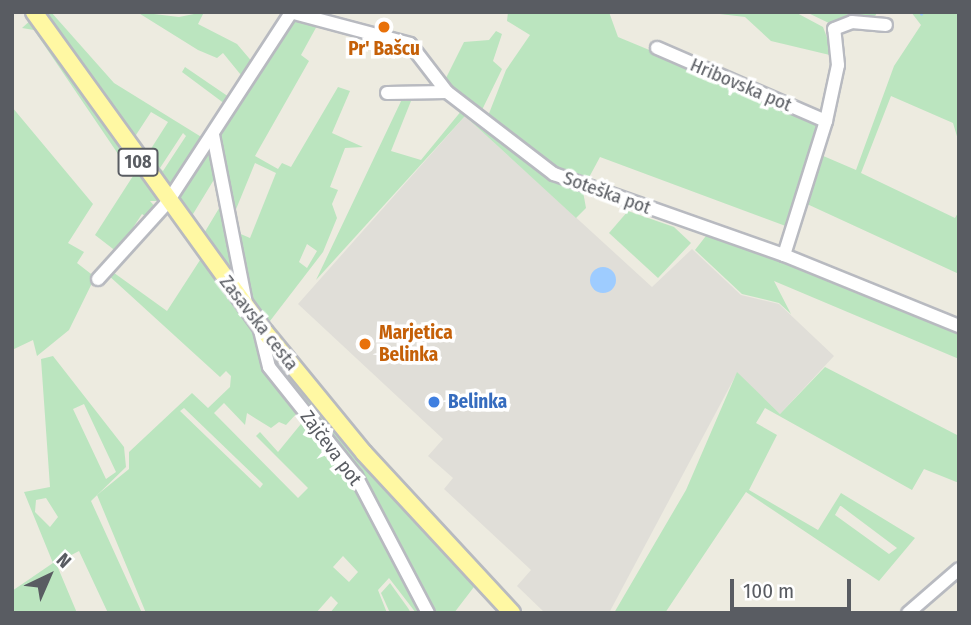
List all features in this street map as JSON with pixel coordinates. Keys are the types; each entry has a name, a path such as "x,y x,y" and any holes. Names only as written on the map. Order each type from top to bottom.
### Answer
{"main road":[{"name":"Zasavska cesta","path":"34,12 167,203 258,323 364,453 512,613"}],"street":[{"path":"98,279 167,203 291,13"},
{"name":"Soteška pot","path":"291,13 410,44 447,92 554,174 784,255 959,326"},
{"path":"784,255 826,121 838,65 834,29 852,22 886,25"},
{"name":"Hribovska pot","path":"657,48 826,121"},
{"path":"387,93 447,92"},
{"path":"213,135 247,309"},
{"name":"Zajčeva pot","path":"258,323 269,367 356,476 428,613"},
{"path":"908,613 959,569"}],"shaded area":[{"name":"Belinka","path":"465,116 652,287 692,249 741,295 779,304 834,356 780,414 737,373 609,613 545,613 517,586 531,570 444,489 453,478 428,456 443,439 298,304"}],"green space":[{"path":"39,12 51,12 114,83 203,138 225,104 182,72 185,67 229,97 230,101 172,190","holes":["151,112 168,122 147,155 134,138","183,133 186,136 163,171 160,168"]},
{"path":"137,12 179,17 204,12 198,24 237,44 254,64 245,80 223,53 217,58 198,50"},
{"path":"508,12 609,12 618,37 821,121 791,228 600,157 586,183 554,169 488,116 506,70 530,35 507,21"},
{"path":"703,12 795,12 823,27 834,56 771,41 745,17"},
{"path":"806,12 877,12 873,21 848,14 833,25"},
{"path":"911,12 959,12 959,143 953,123 891,96 861,173 955,218 959,211 959,274 807,204 821,155 856,170 894,66 921,25"},
{"path":"296,18 318,24 301,55 309,61 255,156 278,169 282,163 291,167 338,87 350,91 332,133 363,147 345,148 330,187 338,190 332,204 337,218 323,252 270,321 253,303 236,232 250,238 276,173 255,163 232,219 218,131","holes":["307,244 317,251 307,268 299,262"]},
{"path":"32,19 160,201 150,201 157,209 149,219 142,214 117,252 95,235 133,176 34,30 22,28"},
{"path":"496,31 502,34 493,61 502,69 481,112 445,80 464,42 489,40"},
{"path":"441,94 582,186 586,208 576,218 465,116 316,280 403,97 413,96 391,151 421,160 462,110"},
{"path":"12,107 93,204 68,243 84,252 77,263 95,277 69,330 37,356 33,340 12,350"},
{"path":"210,144 218,173 190,219 203,235 224,200 246,293 175,207 176,194"},
{"path":"628,211 674,227 691,243 658,278 609,233"},
{"path":"709,232 959,329 959,359 774,281 791,314 779,303 742,294 695,250"},
{"path":"202,257 253,329 262,360 298,412 286,425 279,422 271,428 247,413 245,425 224,403 214,413 298,498 308,488 256,436 260,432 278,452 305,419 341,460 425,613 416,613 389,578 378,590 387,613 330,613 338,603 331,596 316,613 146,613 97,495 129,469 129,452 192,393 208,408 230,387 231,376 226,371 220,377 107,274 110,270 167,311","holes":["184,408 263,484 260,488 180,411","343,556 358,572 349,582 333,567"]},
{"path":"262,339 372,475 477,583 454,613 430,613 369,494 281,381"},
{"path":"53,356 124,447 126,467 91,501 142,613 108,613 79,551 56,563 77,613 12,613 12,591 53,563 24,492 50,487 41,359","holes":["84,404 116,472 106,479 73,409","46,498 58,517 50,527 35,512 36,500"]},
{"path":"825,367 959,436 959,483 924,469 912,490 765,408 756,423 777,435 749,490 818,530 841,493 915,538 879,581 746,492 665,613 614,613 686,490 737,372 780,414","holes":["841,506 897,548 889,554 835,515"]},
{"path":"390,583 411,613 390,613 381,593"}],"water":[{"path":"603,267 612,271 616,280 612,289 603,293 594,289 590,280 594,271"}],"place":[{"name":"Pr' Bašcu","path":"384,27"},
{"name":"Marjetica Belinka","path":"365,344"},
{"name":"Belinka","path":"434,402"}]}
